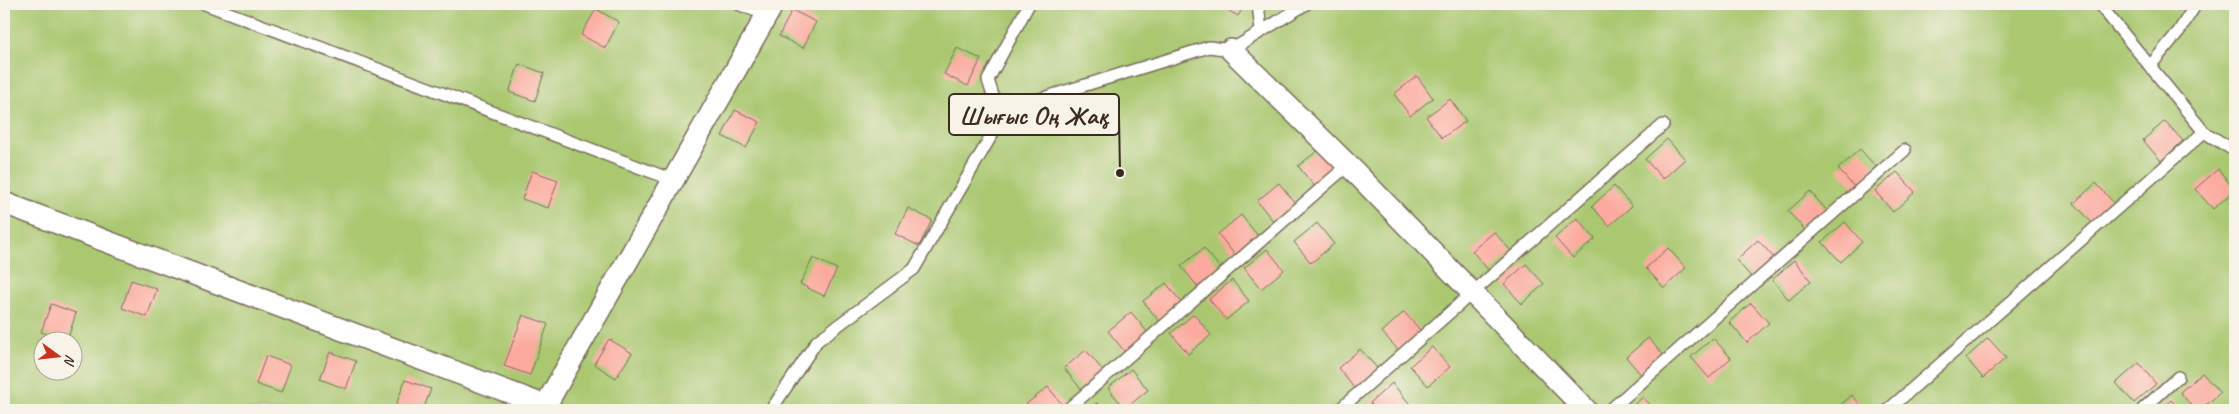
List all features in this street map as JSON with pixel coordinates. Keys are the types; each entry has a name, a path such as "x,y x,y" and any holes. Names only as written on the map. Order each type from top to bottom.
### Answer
{"street":[{"path":"4,203 544,408 770,9"},
{"path":"1231,50 1348,165 1471,294 1586,410"}],"lane":[{"path":"205,4 673,180"},
{"path":"738,4 770,9"},
{"path":"771,410 817,341 914,269 994,131 998,112 988,80 1029,4"},
{"path":"1258,4 1261,31"},
{"path":"998,112 1209,47 1231,50 1306,4"},
{"path":"2099,4 2151,65 2204,132 2235,151"},
{"path":"2151,65 2178,31 2196,4"},
{"path":"1339,410 1663,125"},
{"path":"1888,410 2204,132"},
{"path":"1610,410 1905,150"},
{"path":"1067,410 1348,165"},
{"path":"2142,410 2178,377"}],"green space":[{"path":"4,4 2235,4 2235,410 4,410"}],"building":[{"path":"1217,4 1245,4 1238,16"},
{"path":"596,9 619,22 605,48 581,35"},
{"path":"792,10 816,22 803,48 779,36"},
{"path":"957,48 981,59 968,86 944,74"},
{"path":"519,64 544,73 535,101 509,92"},
{"path":"1417,76 1433,98 1410,116 1394,94"},
{"path":"1450,99 1466,121 1442,138 1426,117"},
{"path":"735,110 760,122 746,148 722,136"},
{"path":"2165,121 2183,141 2161,161 2143,140"},
{"path":"1667,139 1685,159 1663,179 1645,159"},
{"path":"1321,148 1338,169 1315,187 1298,166"},
{"path":"1860,149 1878,169 1856,189 1838,169"},
{"path":"2218,169 2235,190 2213,209 2195,189"},
{"path":"532,171 558,180 548,208 522,199"},
{"path":"1897,172 1915,192 1893,212 1875,191"},
{"path":"1279,183 1296,204 1274,222 1257,201"},
{"path":"2096,183 2114,203 2092,223 2074,203"},
{"path":"1614,186 1632,206 1609,226 1592,206"},
{"path":"1810,191 1828,212 1806,231 1788,211"},
{"path":"908,208 932,220 919,246 895,234"},
{"path":"1241,215 1258,236 1235,255 1218,234"},
{"path":"1577,218 1595,239 1573,258 1555,238"},
{"path":"1845,222 1862,242 1841,262 1822,242"},
{"path":"1317,223 1334,244 1311,263 1294,242"},
{"path":"1494,232 1512,252 1490,272 1472,251"},
{"path":"1758,240 1776,260 1754,280 1736,260"},
{"path":"1204,248 1221,269 1198,287 1181,266"},
{"path":"1668,248 1686,268 1664,288 1646,268"},
{"path":"1267,249 1284,270 1261,289 1244,268"},
{"path":"813,258 837,269 824,296 800,284"},
{"path":"1794,260 1811,281 1789,300 1772,280"},
{"path":"1526,264 1544,284 1522,304 1504,284"},
{"path":"131,280 157,289 147,317 122,308"},
{"path":"1232,280 1249,301 1226,320 1209,299"},
{"path":"1166,283 1183,304 1160,322 1143,301"},
{"path":"1751,303 1769,323 1747,343 1729,322"},
{"path":"51,304 76,313 70,332 41,332"},
{"path":"1131,312 1148,333 1125,352 1108,331"},
{"path":"1404,312 1422,332 1400,352 1382,332"},
{"path":"1194,314 1211,335 1188,354 1171,333"},
{"path":"523,315 548,324 530,375 504,366"},
{"path":"1648,338 1666,358 1644,378 1626,357"},
{"path":"1713,338 1731,358 1709,378 1691,357"},
{"path":"1988,338 2006,358 1983,378 1966,358"},
{"path":"609,339 632,353 616,378 594,364"},
{"path":"1432,347 1450,367 1428,386 1410,366"},
{"path":"1360,349 1378,369 1355,389 1338,368"},
{"path":"1086,350 1103,371 1081,389 1064,368"},
{"path":"330,352 356,361 346,389 320,379"},
{"path":"266,356 291,365 281,393 256,384"},
{"path":"2139,363 2156,384 2134,403 2116,383"},
{"path":"1131,369 1148,390 1125,409 1108,388"},
{"path":"2202,373 2220,393 2200,410 2195,410 2180,392"},
{"path":"405,380 431,389 423,410 401,410 395,408"},
{"path":"1392,383 1410,404 1403,410 1377,410 1370,403"},
{"path":"1048,387 1065,408 1061,410 1029,410 1025,405"},
{"path":"1852,395 1865,410 1835,410"},
{"path":"1643,397 1655,410 1628,410"},
{"path":"2171,400 2180,410 2160,410"},
{"path":"1097,403 1103,410 1088,410"}],"place":[{"name":"Шығыс Оң Жақ","path":"1120,173"}]}
